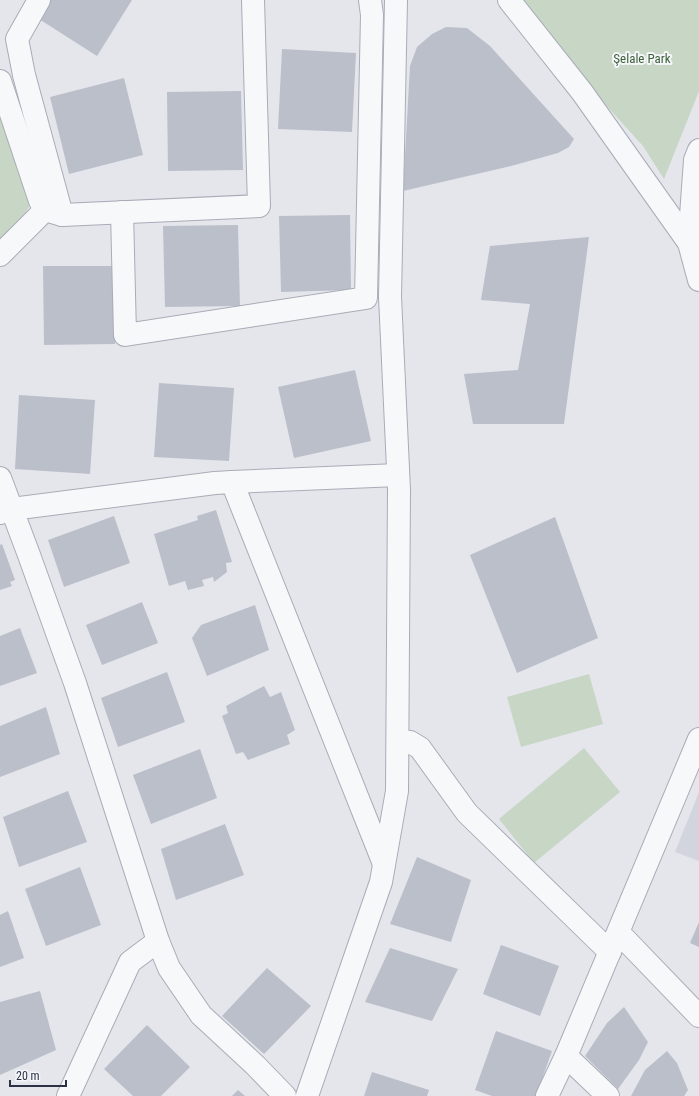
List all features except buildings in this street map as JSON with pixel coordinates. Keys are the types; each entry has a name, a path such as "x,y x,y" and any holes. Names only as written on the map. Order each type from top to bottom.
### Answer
{"street":[{"path":"39,0 17,38 54,212"},
{"path":"0,81 40,201 54,212 122,212 259,206 253,0"},
{"path":"122,212 125,335 366,298 372,15 370,0"},
{"path":"307,1096 381,882 397,791 398,475 390,297 396,0"},
{"path":"509,0 582,92 688,243 699,280"},
{"path":"688,243 695,160 699,150"},
{"path":"0,255 54,212"},
{"path":"6,511 215,483 398,475"},
{"path":"0,478 6,511 75,683 158,941 169,968 201,1015 255,1065 285,1096"},
{"path":"232,482 384,864"},
{"path":"547,1096 566,1056 615,942 699,739"},
{"path":"398,741 410,742 420,748 467,813 699,1016"},
{"path":"68,1096 130,962 158,941"},
{"path":"566,1056 608,1096"}],"shaded area":[{"path":"699,792 699,861 675,852"}],"green space":[{"name":"Şelale Park","path":"521,0 699,0 699,91 664,179 643,146 563,58"},
{"path":"0,109 31,203 20,223 0,241"},
{"path":"589,674 603,724 521,747 507,697"},
{"path":"584,748 620,792 534,863 499,819"}]}
